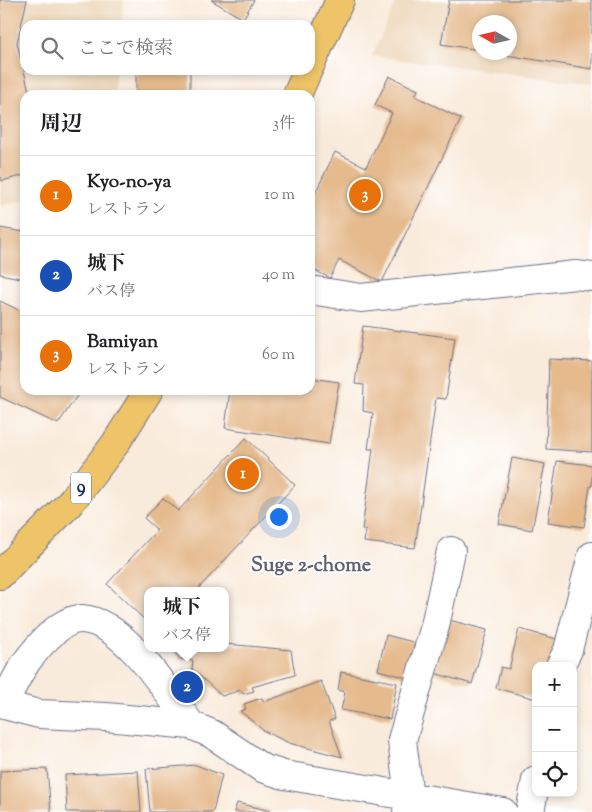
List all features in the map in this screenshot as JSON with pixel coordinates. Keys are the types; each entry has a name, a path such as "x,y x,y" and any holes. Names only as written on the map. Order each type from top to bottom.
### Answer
{"main road":[{"path":"315,55 340,0"},
{"path":"299,90 306,75"},
{"name":"9","path":"0,575 70,503 115,444 146,395"}],"street":[{"path":"315,291 361,298 576,275 592,277"},
{"path":"408,804 402,740 435,626 451,551"},
{"path":"562,662 568,650 592,556"},
{"path":"192,725 161,683 128,644 107,626 81,619 62,626 30,657 1,705 39,714 106,717 192,725 212,734 262,768 284,775 408,804 503,812"},
{"path":"530,812 533,797"}],"shaded area":[{"path":"0,0 124,0 122,20 20,20 20,75 115,75 114,90 20,90 20,201 0,206"},
{"path":"397,0 592,0 592,84 372,56"}],"building":[{"path":"0,0 27,0 22,20 20,20 17,43 20,55 20,75 25,75 29,90 20,90 20,176 2,181 0,175"},
{"path":"211,0 254,0 243,19"},
{"path":"449,0 592,0 592,69 517,57 517,15 472,15 472,49 441,44"},
{"path":"136,75 190,75 190,90 136,90"},
{"path":"389,76 418,90 415,96 461,119 382,282 339,260 330,278 315,270 315,194 335,152 366,167 392,113 375,105"},
{"path":"0,228 20,231 20,278 0,274"},
{"path":"0,301 20,311 20,395 78,395 58,424 0,397"},
{"path":"363,326 455,338 446,399 436,398 415,548 364,542 366,530 362,530 373,449 368,449 373,413 363,411 364,385 355,384"},
{"path":"549,359 592,361 592,452 546,449"},
{"path":"315,379 339,382 329,444 225,428 229,395 315,395"},
{"path":"246,438 295,485 200,587 144,587 144,619 107,584 157,530 144,518 163,498 178,511"},
{"path":"512,458 545,464 532,530 499,524"},
{"path":"557,461 592,465 592,486 590,486 584,527 548,522"},
{"path":"449,620 487,630 472,684 434,673"},
{"path":"519,629 557,639 552,662 532,662 532,698 496,688 501,667 509,669"},
{"path":"386,635 417,643 408,678 378,670"},
{"path":"229,644 291,650 295,675 252,687 254,691 243,694 241,690 222,696 192,669 193,661 180,659 174,652 229,652"},
{"path":"341,672 397,683 390,719 341,710 345,692 338,690"},
{"path":"321,681 335,719 329,721 342,757 289,743 264,731 240,711 246,709 244,704 262,698 264,702"},
{"path":"196,765 222,775 213,812 150,812 146,769"},
{"path":"47,769 51,812 0,812 0,771"},
{"path":"138,771 141,812 67,812 65,775"},
{"path":"237,803 271,811 271,812 234,812"}],"place":[{"name":"Bamiyan","path":"365,195"},
{"name":"Kyo-no-ya","path":"243,474"},
{"name":"城下","path":"187,687"}],"district":[{"name":"Suge 2-chome","path":"311,566"}]}
